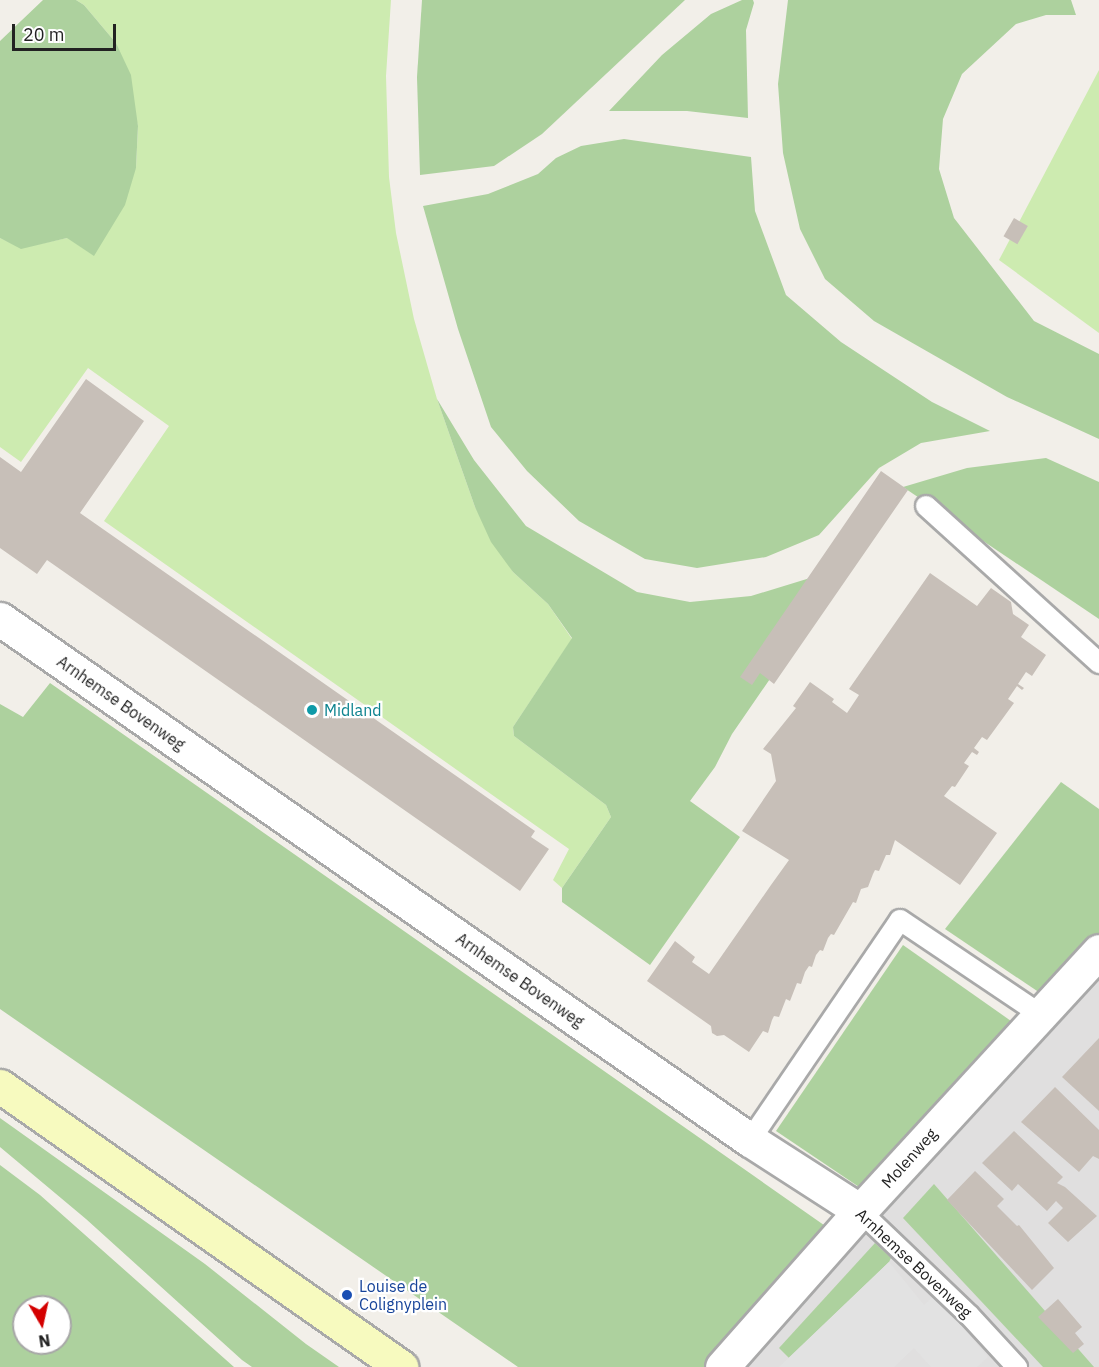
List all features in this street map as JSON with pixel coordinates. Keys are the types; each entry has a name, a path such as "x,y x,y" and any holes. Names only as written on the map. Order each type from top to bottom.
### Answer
{"main road":[{"path":"0,1086 401,1367"}],"street":[{"name":"Arnhemse Bovenweg","path":"0,619 750,1140 860,1211"},
{"name":"Molenweg","path":"722,1367 860,1211 1099,951"}],"lane":[{"path":"926,506 1099,663"},
{"path":"750,1140 900,920 1040,1014"},
{"name":"Arnhemse Bovenweg","path":"860,1211 969,1315 1017,1367"}],"shaded area":[{"path":"1099,942 1099,1367 708,1367"},
{"path":"889,1262 924,1305 935,1295 988,1357 977,1367 931,1367 914,1348 894,1367 779,1367"}],"green space":[{"path":"43,0 76,0 84,5 116,43 131,75 138,126 136,168 125,205 94,256 67,238 21,249 0,238 0,41"},
{"path":"76,0 391,0 386,76 389,177 396,233 414,319 437,399 475,507 513,572 548,604 572,639 513,727 514,736 606,805 611,817 562,888 553,880 569,849 104,521 169,426 88,368 21,462 0,447 0,238 21,248 67,238 136,168 138,126 116,43 84,5"},
{"path":"422,0 685,0 542,134 494,166 420,175 417,77"},
{"path":"742,0 753,0 754,3 746,30 748,118 687,111 609,111 662,55 711,14"},
{"path":"788,0 1071,0 1076,15 1046,15 1016,24 962,74 943,119 939,169 954,218 1034,321 1099,354 1099,439 1007,397 874,321 825,279 800,229 783,153 778,84"},
{"path":"1099,70 1099,333 999,260"},
{"path":"624,139 751,157 755,211 786,295 841,342 932,402 990,431 921,443 879,468 819,535 766,557 697,568 645,559 579,521 527,471 491,427 458,329 423,206 488,194 538,174 556,158 581,146"},
{"path":"437,399 474,460 526,526 637,592 690,602 751,596 810,578 858,551 732,734 715,767 690,801 740,837 650,965 562,902 562,888 611,817 606,805 514,736 513,727 572,638 548,604 513,572 491,542 475,507"},
{"path":"1046,458 1099,482 1099,619 903,487 967,468"},
{"path":"50,683 831,1230 711,1367 518,1367 0,1009 0,704 23,717"},
{"path":"1061,782 1099,809 1099,945 1049,999 945,929"},
{"path":"903,945 1021,1028 865,1191 776,1131"},
{"path":"0,1118 205,1264 306,1344 339,1367 252,1367 242,1360 86,1219 0,1147"},
{"path":"0,1165 40,1195 234,1367 0,1367"},
{"path":"934,1184 1094,1367 1043,1367 903,1218"},
{"path":"875,1243 891,1258 889,1262 789,1358 779,1348"}],"building":[{"path":"1014,218 1028,226 1017,244 1004,236"},
{"name":"Midland","path":"86,379 144,421 80,513 535,831 531,837 549,849 520,891 47,560 37,574 0,548 0,457 21,472"},
{"path":"881,471 908,490 774,684 760,673 752,685 740,677"},
{"path":"930,573 977,606 991,588 1011,602 1013,614 1029,625 1021,637 1046,655 1032,676 1026,672 1018,684 1024,688 1022,690 1017,686 1008,699 1014,703 987,740 982,737 974,748 979,752 977,755 972,752 964,763 969,766 955,787 952,786 944,796 997,833 960,885 895,840 890,855 886,855 879,871 875,870 868,887 861,889 856,903 853,902 834,935 831,934 828,938 823,951 820,950 816,955 812,967 809,966 805,972 801,984 797,983 790,1001 786,999 779,1017 774,1016 768,1033 763,1031 749,1052 724,1035 717,1036 712,1033 711,1026 647,981 675,941 695,957 692,962 709,974 789,860 742,831 776,781 771,754 763,749 796,708 793,706 810,682 834,699 832,702 847,713 859,695 849,689"},
{"path":"1099,1038 1099,1111 1062,1077"},
{"path":"1055,1087 1099,1130 1099,1159 1093,1156 1079,1172 1021,1122"},
{"path":"1014,1131 1063,1177 1057,1183 1065,1187 1097,1216 1068,1242 1048,1223 1063,1208 1056,1201 1047,1211 1018,1184 1012,1191 982,1163"},
{"path":"975,1171 1004,1199 997,1206 1017,1226 1019,1225 1054,1268 1032,1290 947,1200"},
{"path":"1058,1299 1082,1327 1075,1333 1084,1344 1073,1353 1038,1317"}],"place":[{"name":"Midland","path":"312,710"},
{"name":"Louise de Colignyplein","path":"347,1295"}]}
